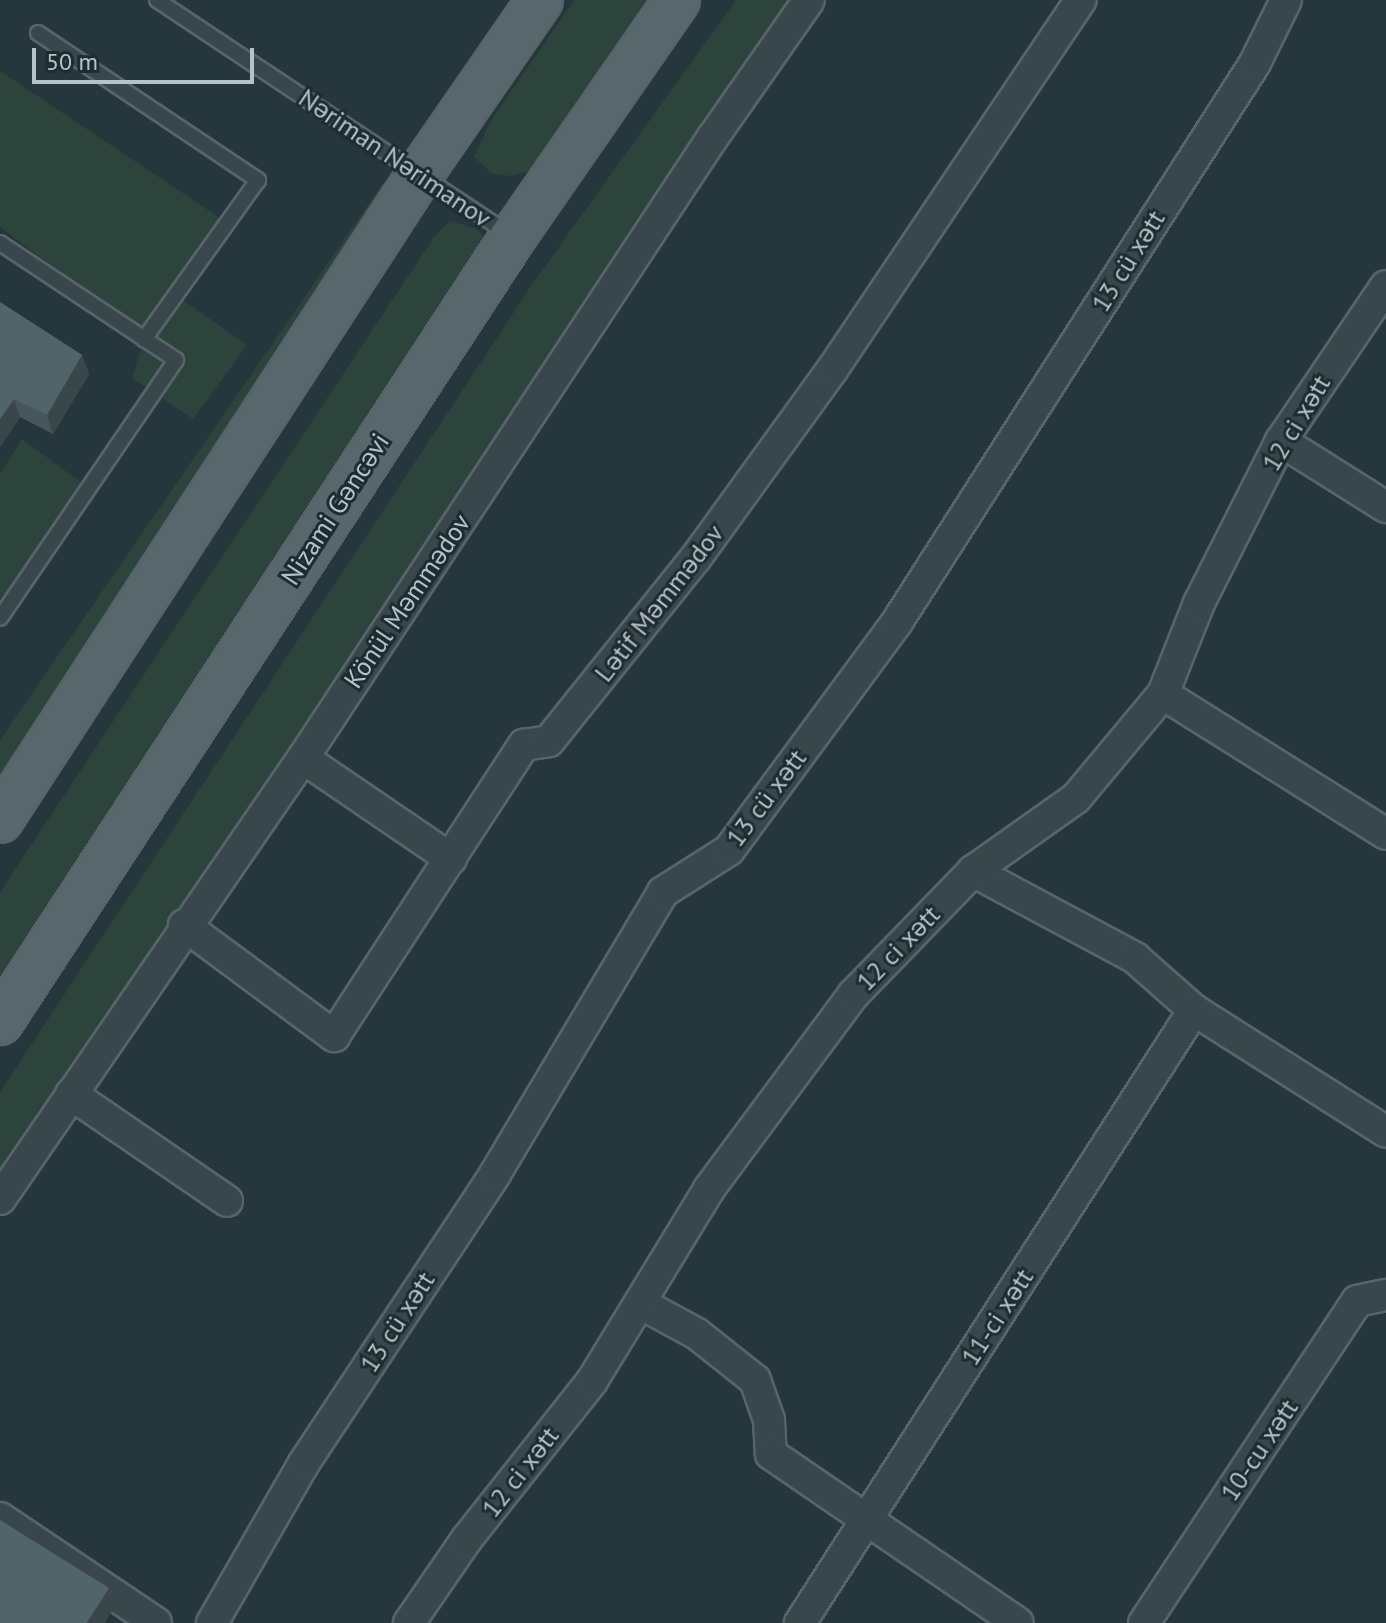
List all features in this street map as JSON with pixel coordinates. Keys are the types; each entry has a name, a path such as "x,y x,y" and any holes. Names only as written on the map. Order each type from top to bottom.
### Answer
{"main road":[{"path":"10,797 420,174 540,0"},
{"name":"Nizami Gəncəvi","path":"0,1022 513,237 677,0"}],"street":[{"name":"Könül Məmmədov","path":"0,1199 184,925 303,758 713,137 809,0"},
{"name":"Lətif Məmmədov","path":"184,925 334,1036 524,745 549,741 695,559 832,370 1081,0"},
{"name":"13 cü xətt","path":"212,1623 304,1463 495,1174 663,892 729,850 897,622 1255,63 1286,0"},
{"name":"12 ci xətt","path":"409,1623 466,1540 592,1381 709,1189 853,995 973,871 1076,798 1163,694 1199,603 1281,441 1386,286"},
{"path":"1281,441 1386,507"},
{"path":"1163,694 1385,831"},
{"path":"303,758 451,859"},
{"path":"973,871 1135,958 1194,1010 1386,1132"},
{"name":"11-ci xətt","path":"800,1623 1194,1010"},
{"path":"71,1094 227,1201"},
{"name":"10-cu xətt","path":"1144,1623 1357,1301 1386,1295"},
{"path":"640,1303 731,1357 755,1380 769,1420 771,1454 868,1517 1018,1623"},
{"path":"0,1518 31,1548 122,1613 156,1623"}],"lane":[{"name":"Nəriman Nərimanov","path":"157,0 513,237"},
{"path":"38,33 258,180 144,339"},
{"path":"0,243 176,360 0,618"}],"green space":[{"path":"574,0 662,0 534,170 509,176 491,173 474,157 490,122"},
{"path":"736,0 793,0 0,1178 0,1092 533,283"},
{"path":"0,71 229,224 183,300 247,345 193,419 132,378 145,336 0,227"},
{"path":"383,183 396,189 0,795 0,740"},
{"path":"450,221 477,229 489,242 0,997 0,892 434,237"},
{"path":"22,439 82,483 0,602 0,474"}],"building":[{"path":"0,302 82,355 47,415 14,399 0,419"},
{"path":"0,1520 109,1588 87,1623 0,1623"}]}
